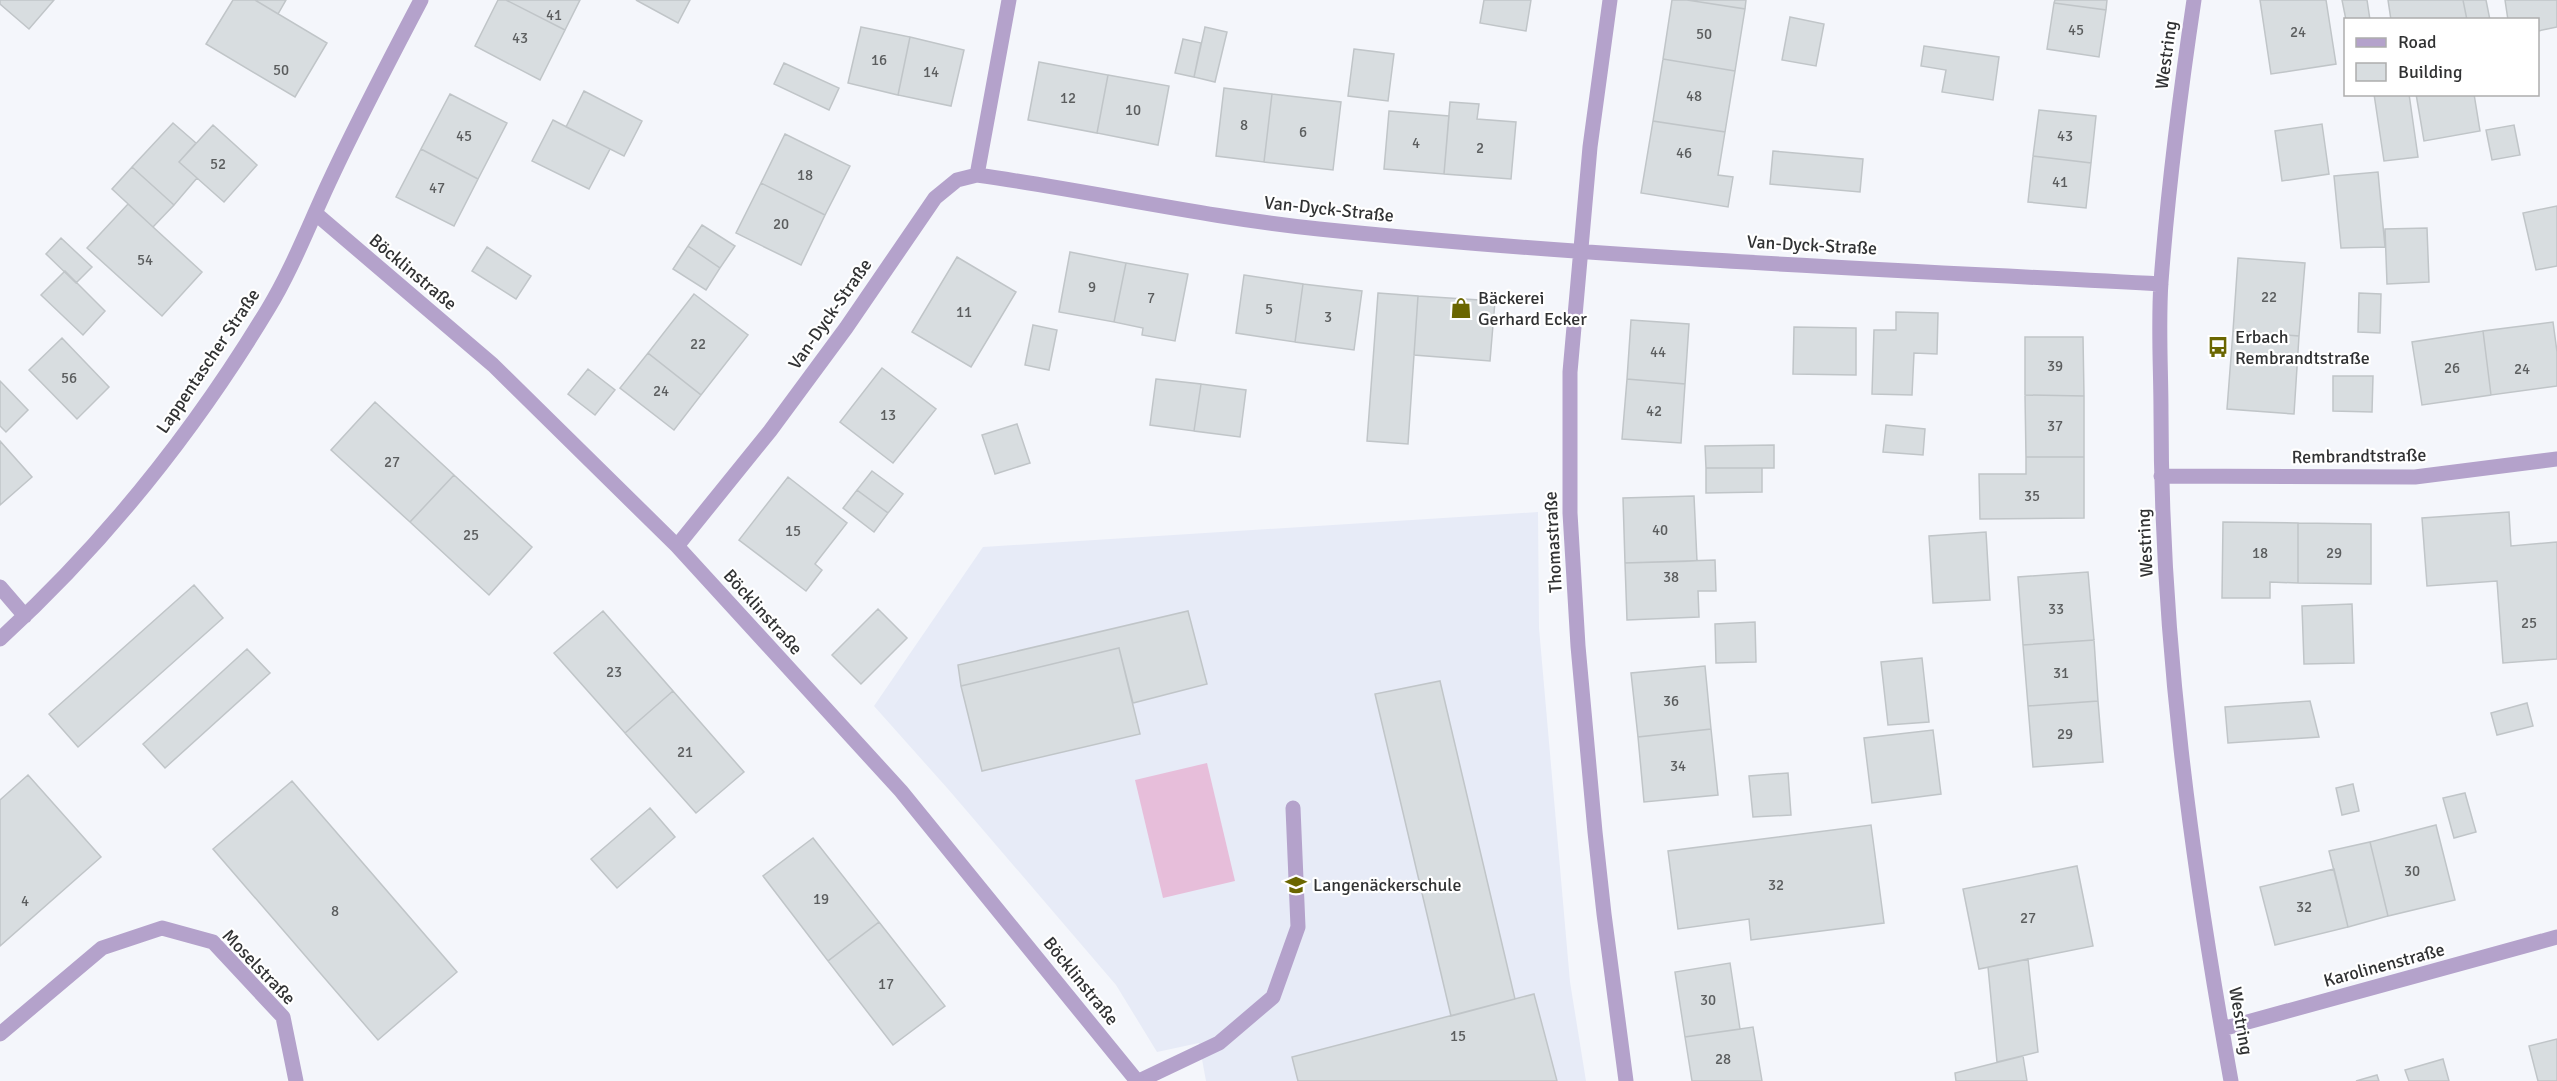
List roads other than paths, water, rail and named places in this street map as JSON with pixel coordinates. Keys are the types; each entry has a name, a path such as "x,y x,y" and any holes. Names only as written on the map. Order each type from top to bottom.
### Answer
{"street":[{"name":"Lappentascher Straße","path":"0,639 86,554 146,485 203,408 269,308 352,134 421,0"},
{"path":"977,175 1009,0"},
{"name":"Thomastraße","path":"1610,0 1590,147 1570,372 1570,524 1578,646 1601,891 1626,1081"},
{"name":"Westring","path":"2194,0 2181,85 2161,284 2161,476 2170,666 2200,894 2231,1081"},
{"name":"Van-Dyck-Straße","path":"677,546 770,431 846,328 935,198 957,180 977,175 1216,217 1319,229 1580,252 2161,284"},
{"name":"Böcklinstraße","path":"315,213 493,365 677,546 901,791 1138,1081"},
{"name":"Rembrandtstraße","path":"2161,476 2415,477 2557,459"},
{"path":"0,587 25,616"},
{"path":"1138,1081 1219,1044 1273,997 1298,927 1293,808"},
{"name":"Moselstraße","path":"0,1034 102,948 162,928 213,942 283,1017 296,1081"},
{"name":"Karolinenstraße","path":"2222,1029 2557,938"}],"place":[{"name":"Bäckerei Gerhard Ecker","path":"1461,308"},
{"name":"Erbach Rembrandtstraße","path":"2218,347"},
{"name":"Langenäckerschule","path":"1296,885"}]}
